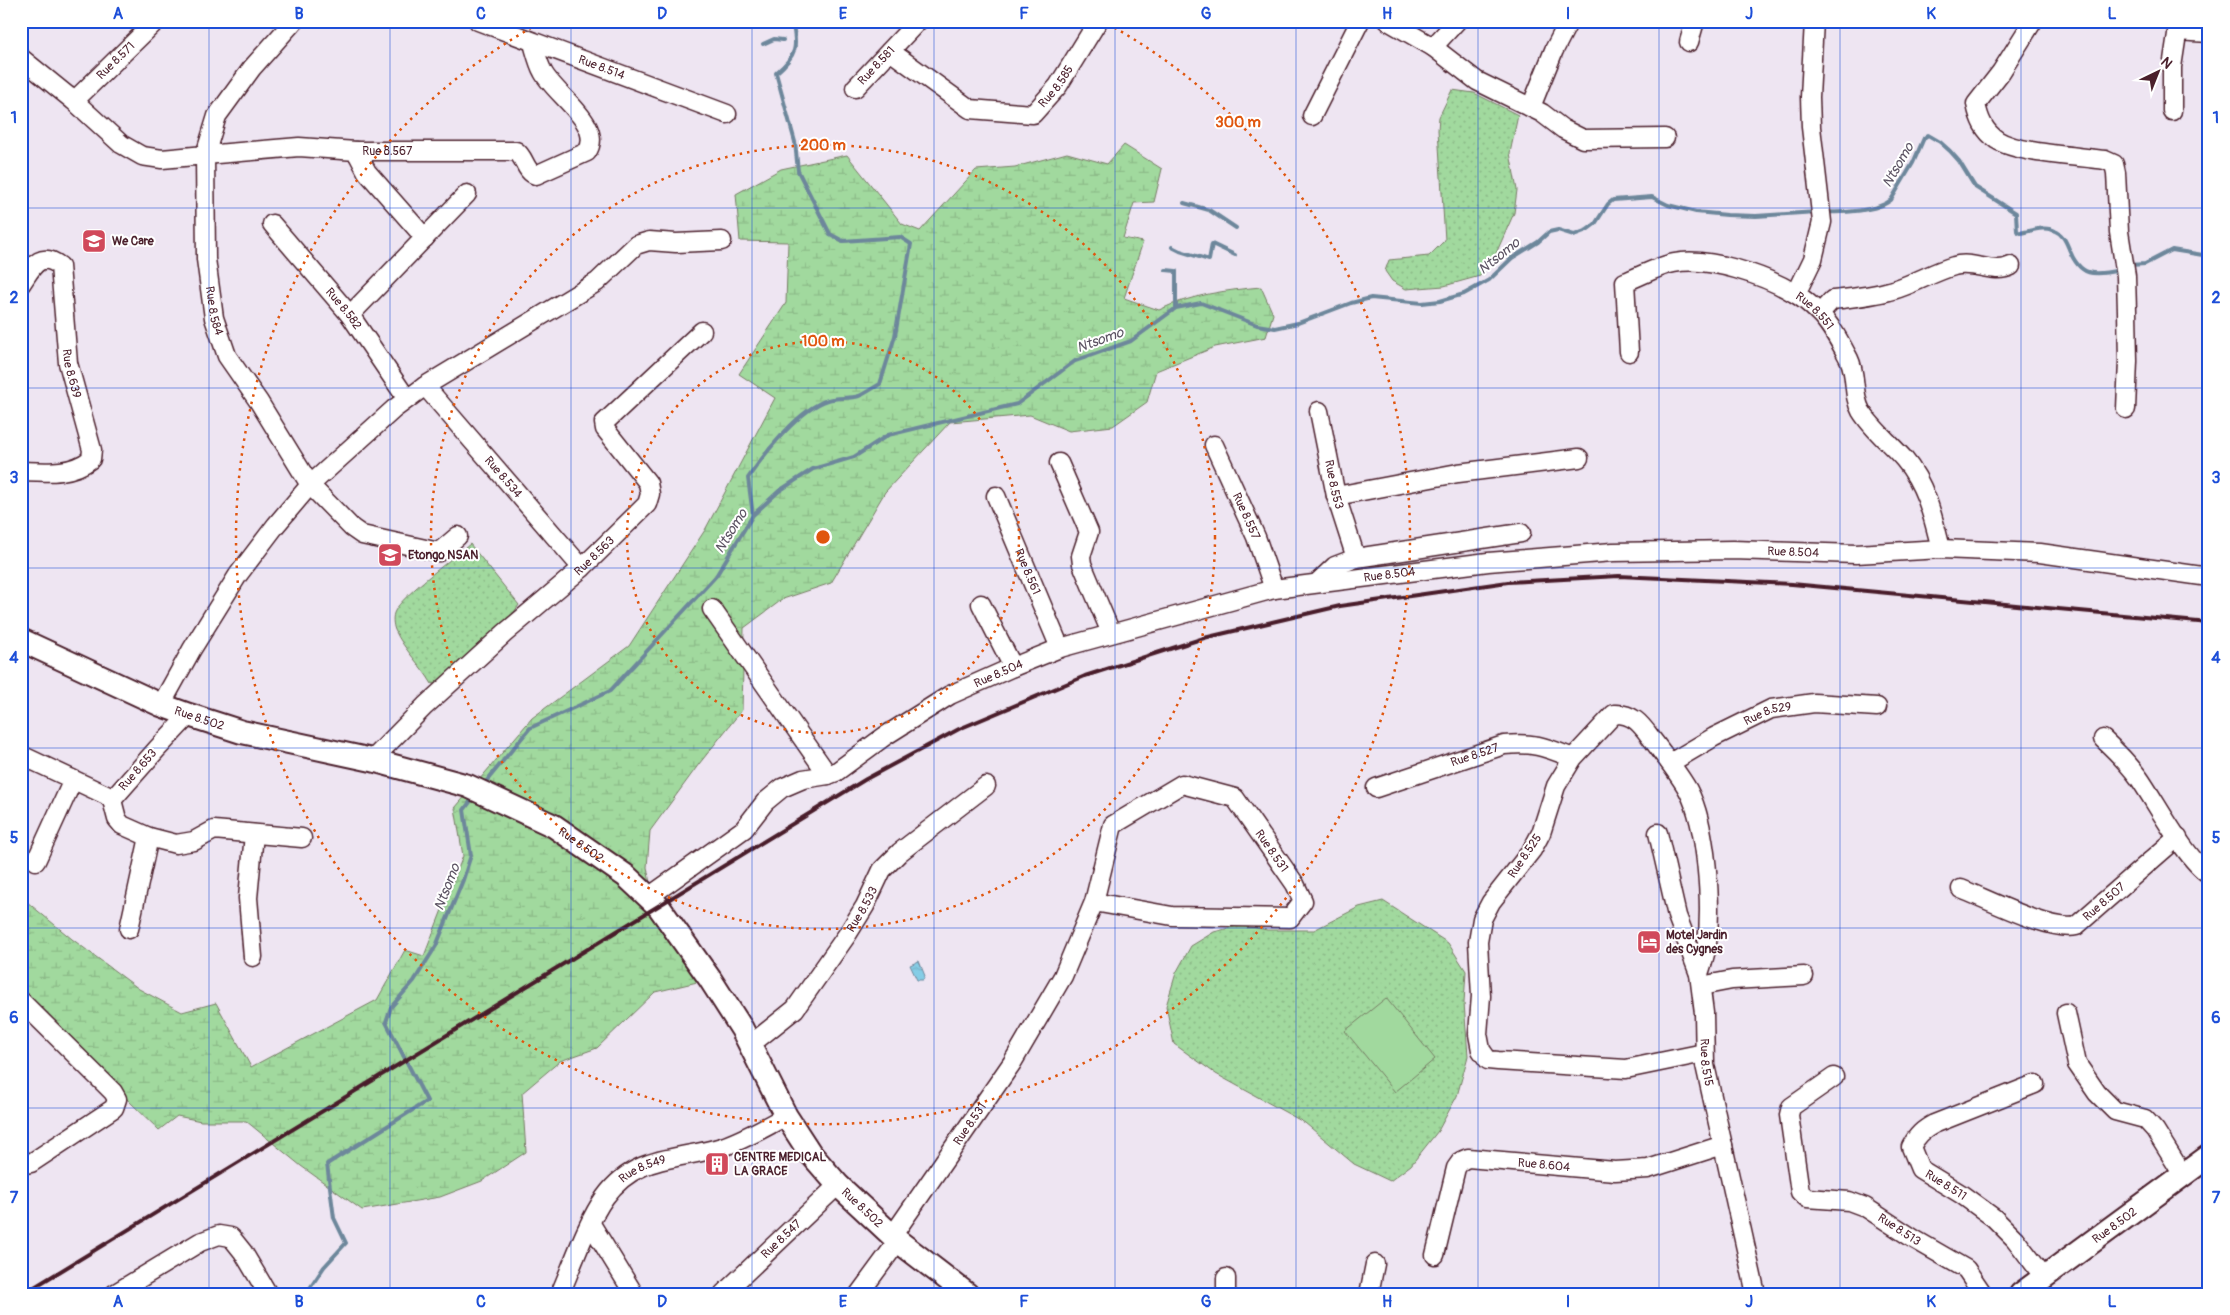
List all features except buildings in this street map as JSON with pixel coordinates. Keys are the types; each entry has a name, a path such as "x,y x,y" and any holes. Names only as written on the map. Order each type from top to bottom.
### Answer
{"main road":[{"name":"Rue 8.502","path":"21,640 161,705 189,716 242,732 372,760 468,786 554,826 626,876 650,896 710,979 750,1045 786,1116 810,1153 838,1185 896,1238 967,1294"},
{"name":"Rue 8.502","path":"2033,1287 2209,1156"}],"street":[{"name":"Rue 8.571","path":"74,101 156,21"},
{"path":"21,58 74,101 121,144 142,156 162,160 205,155 217,116 252,68 294,21"},
{"name":"Rue 8.514","path":"478,21 727,114"},
{"name":"Rue 8.581","path":"855,88 918,21"},
{"name":"Rue 8.585","path":"890,51 970,109 1033,114 1058,86 1098,21"},
{"path":"1312,116 1360,21"},
{"path":"1388,21 1433,47 1477,81 1531,107 1572,135 1583,139 1665,138"},
{"path":"1433,47 1457,21"},
{"path":"1531,107 1554,50 1570,21"},
{"path":"1689,42 1695,21"},
{"path":"1796,294 1813,259 1822,222 1811,127 1810,97 1814,21"},
{"path":"2033,21 2001,72 1976,104 1979,118 1984,128 1998,141 2022,148 2105,160 2114,164 2119,232 2126,285 2128,361 2126,409"},
{"path":"2172,111 2172,67 2178,26 2209,33"},
{"name":"Rue 8.567","path":"205,155 299,147 356,151 516,151 530,173 536,175 587,152 591,143 590,128 543,73 533,43"},
{"path":"356,151 368,172 425,238"},
{"name":"Rue 8.584","path":"205,155 206,259 214,318 227,356 259,402 310,485 352,528 362,535 439,552 458,536"},
{"path":"350,315 467,194"},
{"name":"Rue 8.582","path":"272,224 350,315 407,400"},
{"path":"161,705 192,649 238,575 276,525 310,485 407,400 425,386 597,282 636,245 649,241 676,243 722,241"},
{"name":"Rue 8.639","path":"21,284 35,264 42,259 51,260 60,266 68,363 92,450 91,459 82,466 60,472 21,471"},
{"name":"Rue 8.551","path":"1629,352 1625,282 1675,263 1706,263 1738,271 1770,281 1796,294 1820,313 1850,362 1860,408 1866,419 1905,460 1919,480 1929,504 1941,549"},
{"path":"1820,313 1832,300 1863,297 1894,290 1955,266 1968,264 1986,268 2005,269 2011,266"},
{"name":"Rue 8.563","path":"372,760 469,666 582,568 647,504 650,494 648,483 606,429 604,423 702,331"},
{"name":"Rue 8.534","path":"425,386 582,568"},
{"name":"Rue 8.553","path":"1319,410 1336,496 1356,558"},
{"name":"Rue 8.557","path":"1214,445 1256,537 1274,589"},
{"path":"1336,496 1458,473 1579,458"},
{"path":"1059,463 1090,532 1082,556 1082,564 1111,633"},
{"name":"Rue 8.561","path":"996,496 1060,648"},
{"path":"1317,583 1335,566 1356,558 1521,533"},
{"name":"Rue 8.504","path":"650,896 744,829 765,802 782,788 803,779 828,775 950,696 1060,648 1274,589 1488,562 1613,552 1733,550 1856,554 1941,549 2040,553 2209,577"},
{"path":"982,604 1013,667"},
{"path":"712,608 828,775"},
{"name":"Rue 8.529","path":"1670,763 1714,737 1771,708 1814,704 1877,707"},
{"name":"Rue 8.525","path":"1700,980 1707,947 1710,919 1705,863 1696,809 1688,790 1670,763 1636,720 1625,713 1614,714 1574,758 1556,786 1541,833 1532,850 1491,902 1482,919 1478,942 1481,996 1478,1034 1481,1050 1488,1060 1626,1069 1704,1053"},
{"name":"Rue 8.653","path":"189,716 156,749 112,800 117,819 122,825 149,837 176,844 194,841 214,830 302,838"},
{"path":"2103,738 2124,758 2178,837 2203,870 2209,874"},
{"name":"Rue 8.527","path":"1376,788 1504,745 1526,743 1540,745 1574,758"},
{"path":"21,756 106,795 112,800"},
{"path":"36,861 73,780"},
{"name":"Rue 8.531","path":"859,1294 1012,1063 1063,976 1094,902 1113,825 1182,784 1235,798 1295,884 1303,901 1290,918 1172,916 1094,902"},
{"name":"Rue 8.533","path":"750,1045 795,1009 848,935 865,906 882,870 900,852 986,786"},
{"name":"Rue 8.515","path":"1658,833 1677,916 1700,980 1704,1013 1705,1065 1756,1294"},
{"path":"253,957 248,898 254,834"},
{"path":"129,929 149,837"},
{"name":"Rue 8.507","path":"1962,888 2050,924 2066,928 2076,926 2178,837"},
{"path":"1700,980 1804,976"},
{"path":"21,1001 113,1092 117,1099 114,1108 31,1162 21,1165"},
{"path":"2066,1013 2077,1064 2097,1093 2115,1111 2145,1120 2155,1130 2182,1175"},
{"name":"Rue 8.513","path":"1834,1077 1791,1107 1790,1115 1800,1192 1807,1198 1850,1201 1865,1207 1914,1239 1966,1269 1983,1294"},
{"name":"Rue 8.511","path":"2033,1287 2015,1239 1994,1218 1961,1194 1920,1169 1912,1147 1916,1137 1922,1130 2034,1084"},
{"name":"Rue 8.549","path":"560,1294 605,1197 623,1176 644,1164 722,1147 750,1136 786,1116"},
{"name":"Rue 8.604","path":"1435,1255 1456,1168 1461,1161 1468,1158 1615,1171 1648,1169 1723,1145"},
{"name":"Rue 8.547","path":"723,1294 838,1185"},
{"path":"591,1224 634,1294"},
{"path":"114,1294 200,1242 219,1235 230,1237 237,1245 266,1291"},
{"path":"1369,1294 1375,1264"}],"green space":[{"path":"1452,90 1474,93 1518,115 1510,153 1517,190 1514,213 1494,258 1480,276 1444,286 1406,289 1392,281 1385,271 1389,260 1429,256 1445,240 1438,130 1439,117"},
{"path":"1124,145 1162,169 1154,202 1134,203 1123,238 1143,242 1124,298 1159,310 1183,300 1209,294 1261,287 1273,314 1266,337 1215,347 1156,371 1147,402 1113,426 1069,431 1030,415 950,422 885,492 831,583 783,599 744,628 742,710 699,764 650,831 647,867 653,900 710,979 655,992 597,1048 560,1061 522,1093 526,1152 482,1181 440,1197 362,1210 301,1166 246,1121 201,1121 177,1116 159,1130 21,997 21,897 72,939 139,989 182,1012 216,1003 251,1067 377,1000 405,950 424,956 463,856 455,808 532,718 629,646 705,530 775,398 739,374 786,303 788,242 740,241 736,194 781,169 847,155 902,224 920,231 976,170 1015,167 1067,153 1107,164"},
{"path":"470,544 519,605 509,619 448,680 432,684 395,630 394,613 407,596"},
{"path":"1383,901 1448,943 1466,971 1464,1003 1468,1056 1457,1096 1438,1131 1411,1165 1390,1181 1354,1164 1305,1123 1216,1074 1174,1044 1166,1006 1176,973 1191,946 1214,932 1241,925 1267,930 1314,930 1359,907"},
{"path":"1386,998 1435,1059 1395,1092 1345,1031"}],"water":[{"path":"919,961 925,976 923,980 917,980 910,965"}],"waterway":[{"path":"753,515 748,478 794,422 806,412 828,400 859,396 880,384 895,336 911,244 900,237 843,241 830,234 798,171 795,142 776,73 788,61 794,50 795,38 792,21"},
{"path":"763,44 774,39 783,40"},
{"name":"Ntsomo","path":"1826,212 1851,212 1869,209 1878,207 1891,200 1913,163 1924,138 1928,135 1950,151 1959,161 1975,187 2016,213 2017,231 2020,233 2038,229 2051,229 2062,236 2073,258 2083,270 2095,273 2119,270"},
{"name":"Ntsomo","path":"484,784 530,728 610,691 716,576 753,515 779,491 813,469 854,457 888,435 1017,404 1075,361 1131,341 1176,308 1201,303 1257,325 1275,328 1298,323 1351,303 1371,298 1422,303 1440,301 1464,294 1489,280 1512,258 1538,242 1549,232 1558,230 1574,235 1587,230 1595,224 1608,204 1613,200 1652,197 1668,205 1696,212 1727,215 1756,216 1816,212"},
{"path":"1184,203 1209,210 1236,228"},
{"path":"1172,247 1209,260 1212,244 1235,255"},
{"name":"Ntsomo","path":"2130,265 2145,264 2172,250 2209,256"},
{"path":"1166,270 1176,271 1176,308"},
{"name":"Ntsomo","path":"306,1294 324,1267 346,1243 334,1218 327,1164 427,1101 386,1022 391,1007 414,981 436,946 463,880 471,855 464,810 473,798"}],"railway":[{"path":"23,1294 866,779 959,729 1085,676 1204,638 1340,606 1508,582 1619,576 1792,584 2209,623"}],"place":[{"name":"We Care","path":"94,241"},
{"name":"Etongo NSAN","path":"390,555"},
{"name":"Motel Jardin des Cygnes","path":"1649,942"},
{"name":"CENTRE MEDICAL LA GRACE","path":"717,1164"}]}
